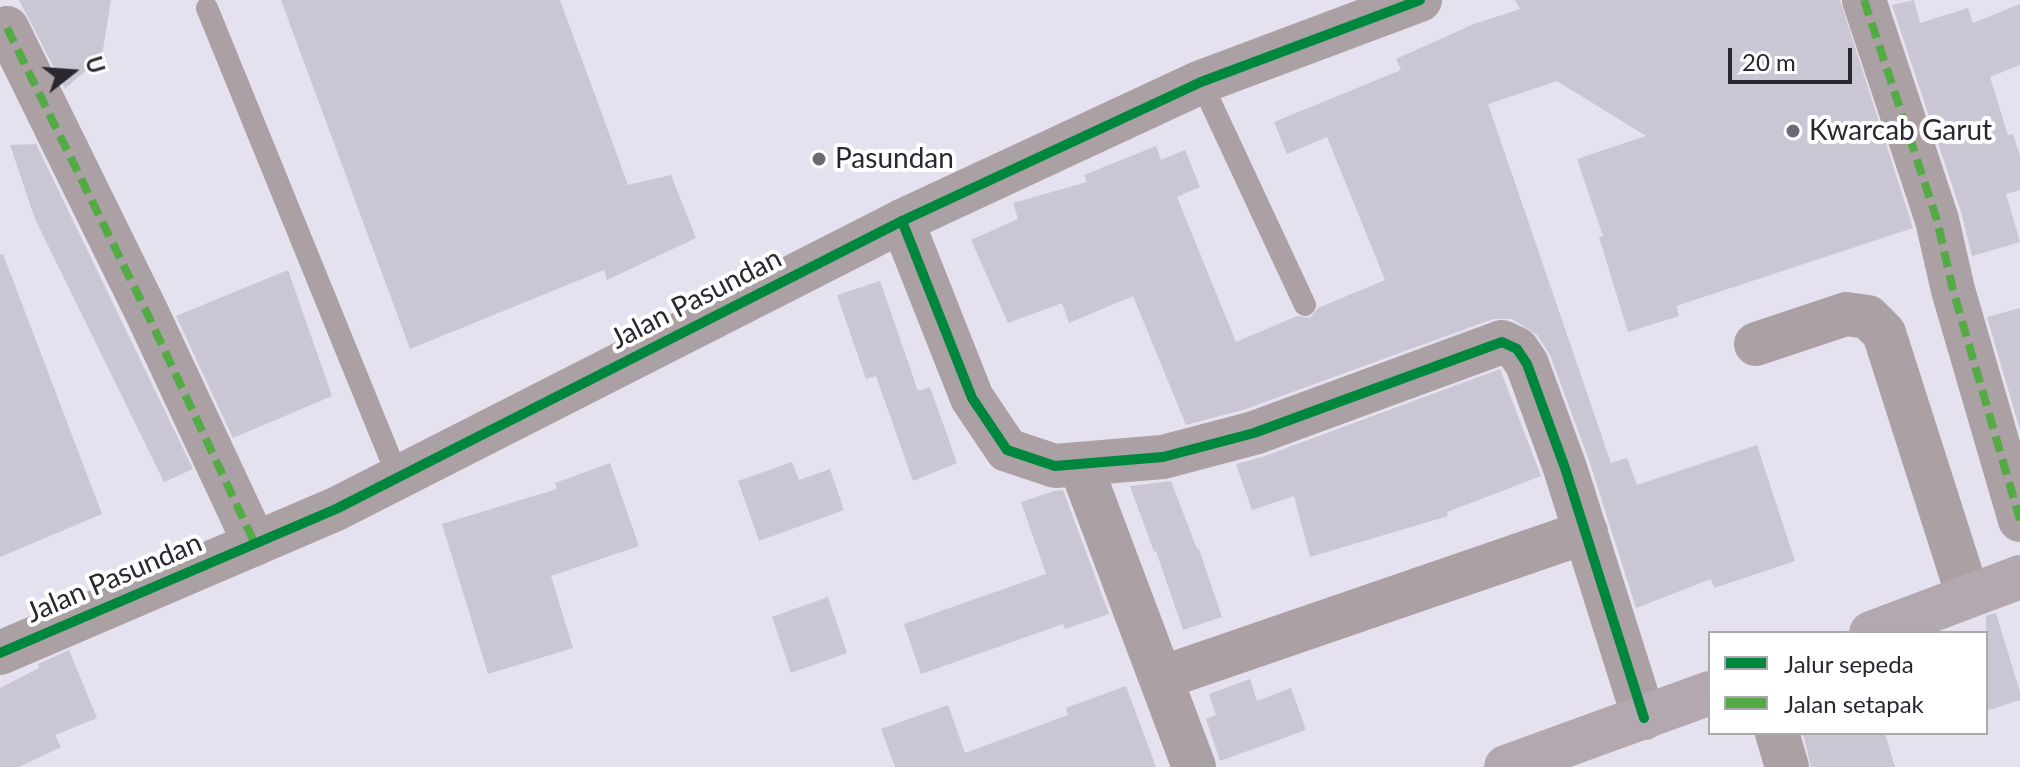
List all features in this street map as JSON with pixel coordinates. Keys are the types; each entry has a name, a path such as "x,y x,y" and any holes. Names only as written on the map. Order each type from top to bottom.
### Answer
{"main road":[{"path":"1876,631 2020,577"},
{"path":"1506,767 1708,694"}],"street":[{"name":"Jalan Pasundan","path":"0,653 336,509 902,221 1201,82 1420,0"},
{"path":"1864,0 1937,220 1953,290 2020,520"},
{"path":"7,28 154,327 255,544"},
{"path":"902,221 972,398 1007,450 1055,466 1163,457 1254,433 1502,342 1517,349 1527,364 1586,532 1644,718"},
{"path":"1756,344 1846,314 1868,317 1884,333 1968,596"},
{"path":"1080,464 1194,767"},
{"path":"1161,678 1586,532"},
{"path":"1778,735 1787,767"}],"lane":[{"path":"207,8 398,477"},
{"path":"1201,82 1305,305"}],"building":[{"path":"19,0 111,0 102,56 65,89"},
{"path":"281,0 560,0 628,185 671,175 696,238 607,280 604,270 410,349"},
{"path":"1515,0 1840,0 1913,228 1676,306 1679,316 1628,332 1599,237 1603,236 1577,159 1646,136 1557,81 1488,104 1611,463 1627,458 1637,485 1757,445 1795,561 1714,588 1711,579 1636,608 1589,460 1550,355 1537,335 1512,319 1493,319 1246,409 1186,425 1133,296 1069,323 1062,303 1008,323 971,240 1018,219 1013,203 1087,182 1084,175 1156,146 1161,160 1185,150 1200,187 1177,197 1236,342 1297,316 1310,318 1318,308 1385,280 1327,137 1287,154 1274,122 1401,70 1396,59 1474,24 1520,9"},
{"path":"1914,0 1920,23 1968,8 1973,23 2020,4 2020,65 1990,77 2008,135 2013,134 2020,156 2020,190 2006,194 2020,242 1972,256 1961,212 1892,5"},
{"path":"36,144 193,469 164,482 35,219 10,145"},
{"path":"3,254 102,514 0,557 0,255"},
{"path":"288,270 332,396 233,438 176,316"},
{"path":"880,281 918,391 930,387 957,463 913,481 876,376 866,379 837,295"},
{"path":"2020,308 2020,430 1987,317"},
{"path":"1500,369 1541,476 1447,512 1448,516 1310,557 1294,496 1252,510 1236,464"},
{"path":"792,462 799,480 830,469 844,510 759,541 738,481"},
{"path":"610,463 639,546 551,576 573,648 488,674 442,524 557,489 555,483"},
{"path":"1171,481 1222,617 1183,630 1130,486"},
{"path":"1063,490 1109,614 1065,629 1063,624 921,674 904,624 1046,574 1021,502"},
{"path":"828,597 847,653 791,673 772,617"},
{"path":"1996,613 2020,692 2020,700 1988,710 1988,631 1986,616"},
{"path":"69,650 97,718 55,735 61,747 19,767 0,767 0,688 39,668 38,664"},
{"path":"1250,679 1257,701 1291,688 1306,730 1220,761 1206,719 1216,715 1209,694"},
{"path":"1126,686 1156,767 895,767 881,729 948,705 965,753 1068,715 1066,708"},
{"path":"1803,735 1886,735 1895,767 1811,767"}],"marked path":[{"path":"1864,0 1937,220 1953,290 2020,520"},
{"path":"7,28 147,313 255,544"}],"cycle path":[{"path":"0,653 336,509 902,221 1201,82 1420,0"},
{"path":"902,221 972,398 1007,450 1055,466 1163,457 1254,433 1502,342 1517,349 1527,364 1565,468 1644,718"}],"place":[{"name":"Kwarcab Garut","path":"1793,131"},
{"name":"Pasundan","path":"819,159"}]}
